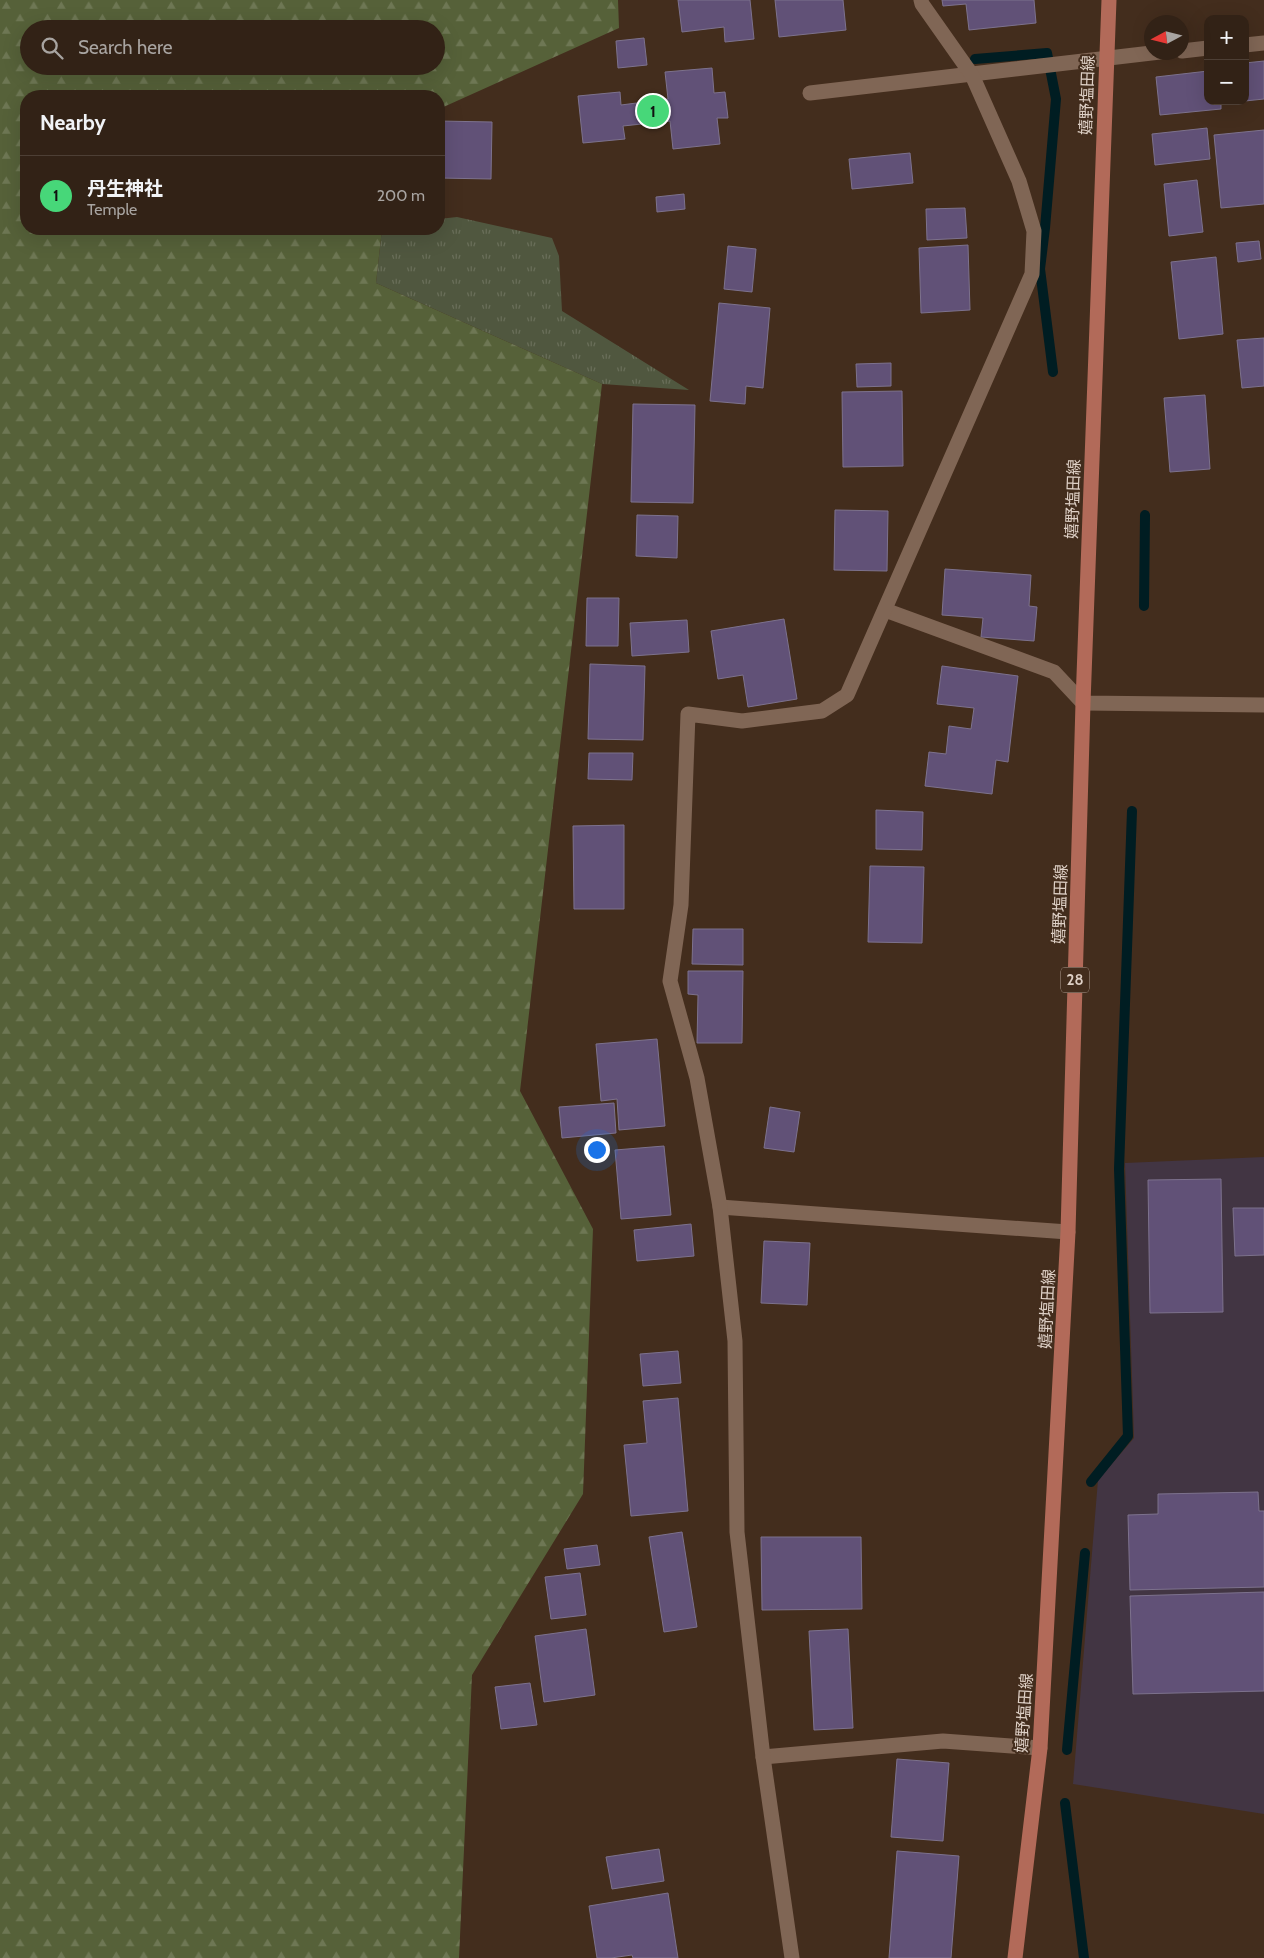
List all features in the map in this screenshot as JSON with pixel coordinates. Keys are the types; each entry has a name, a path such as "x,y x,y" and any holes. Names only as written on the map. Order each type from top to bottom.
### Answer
{"main road":[{"name":"嬉野塩田線","path":"1015,1958 1040,1748 1068,1232 1083,703 1109,0"}],"street":[{"path":"792,1958 763,1756 738,1532 734,1341 720,1207 698,1078 670,981 681,906 688,714 742,722 822,711 848,695 1032,274 1034,231 1022,189 972,75 921,0"},
{"path":"1249,45 1264,43"},
{"path":"1189,49 1204,48"},
{"path":"810,93 1144,53"},
{"path":"885,610 1054,672 1083,703 1264,704"},
{"path":"720,1207 1068,1232"},
{"path":"763,1756 943,1741 1040,1748"}],"shaded area":[{"path":"1264,1157 1264,1814 1073,1784 1098,1480 1134,1438 1125,1163"}],"green space":[{"path":"0,0 618,0 619,28 445,106 445,90 20,90 20,235 381,235 376,283 602,384 520,1091 593,1229 583,1494 472,1675 459,1958 0,1958"},
{"path":"457,217 552,238 559,256 562,311 689,390 602,384 376,283 381,235 445,235 445,218"}],"building":[{"path":"678,0 750,0 754,39 725,42 724,27 682,32"},
{"path":"775,0 843,0 846,30 779,37"},
{"path":"942,0 1034,0 1036,23 969,30 966,4 943,6"},
{"path":"644,38 647,65 618,68 616,41"},
{"path":"1264,61 1264,99 1249,101 1249,63"},
{"path":"712,68 714,93 725,92 728,118 717,118 720,144 673,149 670,121 623,126 625,139 583,143 578,96 620,92 621,105 668,99 665,72"},
{"path":"1204,71 1204,105 1221,105 1221,109 1160,115 1156,77"},
{"path":"445,121 492,122 491,179 445,178"},
{"path":"1207,128 1210,159 1155,165 1152,134"},
{"path":"1264,130 1264,204 1221,208 1214,135"},
{"path":"910,153 913,183 852,189 849,159"},
{"path":"1197,180 1203,232 1169,236 1164,184"},
{"path":"684,194 685,209 657,212 656,197"},
{"path":"965,208 967,238 927,240 926,209"},
{"path":"1259,241 1261,259 1238,262 1236,243"},
{"path":"968,245 970,310 921,313 919,248"},
{"path":"728,246 756,249 752,292 724,289"},
{"path":"1216,257 1223,334 1179,339 1171,262"},
{"path":"719,303 770,308 763,388 746,386 745,404 710,401"},
{"path":"1264,338 1264,386 1242,388 1237,340"},
{"path":"891,363 891,386 857,387 856,364"},
{"path":"902,391 903,466 843,467 842,392"},
{"path":"1205,395 1210,469 1170,472 1164,398"},
{"path":"633,404 695,405 693,503 631,502"},
{"path":"835,510 888,511 887,571 834,570"},
{"path":"637,515 678,516 677,558 636,556"},
{"path":"945,569 1031,575 1029,606 1037,607 1034,641 981,637 983,618 942,615"},
{"path":"587,598 619,598 618,646 586,646"},
{"path":"784,619 797,699 748,707 743,675 718,679 711,631"},
{"path":"687,620 689,652 632,656 630,623"},
{"path":"590,664 645,666 643,740 588,739"},
{"path":"942,666 1018,676 1008,762 996,760 992,794 925,786 929,752 946,754 949,726 971,729 974,708 937,704"},
{"path":"589,753 633,753 632,780 588,779"},
{"path":"876,810 923,812 922,850 876,849"},
{"path":"624,825 624,909 574,909 573,826"},
{"path":"870,866 924,867 922,943 868,942"},
{"path":"693,929 743,929 743,965 692,964"},
{"path":"688,971 743,971 742,1043 697,1043 698,995 688,994"},
{"path":"657,1039 665,1126 619,1130 617,1099 601,1101 596,1044"},
{"path":"614,1103 616,1133 562,1138 559,1107"},
{"path":"770,1107 800,1112 794,1152 764,1148"},
{"path":"664,1146 671,1215 621,1219 615,1150"},
{"path":"1221,1179 1223,1312 1150,1313 1148,1180"},
{"path":"1233,1208 1264,1208 1264,1255 1235,1256"},
{"path":"691,1224 694,1256 637,1261 634,1230"},
{"path":"764,1241 810,1243 807,1305 761,1303"},
{"path":"678,1351 681,1383 643,1386 640,1354"},
{"path":"678,1398 688,1511 631,1516 624,1445 647,1443 643,1401"},
{"path":"1258,1492 1259,1511 1264,1511 1264,1587 1130,1590 1128,1515 1158,1514 1158,1494"},
{"path":"682,1532 697,1627 664,1632 649,1537"},
{"path":"761,1537 861,1537 862,1609 762,1610"},
{"path":"597,1545 600,1565 567,1569 564,1549"},
{"path":"580,1573 586,1615 551,1619 545,1577"},
{"path":"1264,1592 1264,1691 1133,1694 1130,1596"},
{"path":"586,1629 595,1695 544,1702 535,1636"},
{"path":"848,1629 853,1728 814,1730 809,1631"},
{"path":"530,1683 537,1725 501,1729 495,1687"},
{"path":"897,1759 949,1763 943,1841 891,1837"},
{"path":"659,1849 664,1881 612,1889 606,1857"},
{"path":"897,1851 959,1856 951,1958 889,1958"},
{"path":"668,1893 678,1958 633,1958 632,1955 597,1958 589,1906"}],"waterway":[{"path":"975,59 1047,53 1056,99 1040,269 1053,372"},
{"path":"1144,606 1145,515"},
{"path":"1091,1482 1128,1436 1119,1169 1132,811"},
{"path":"1067,1750 1085,1553"},
{"path":"1065,1803 1084,1958"}],"place":[{"name":"丹生神社","path":"653,111"}]}
